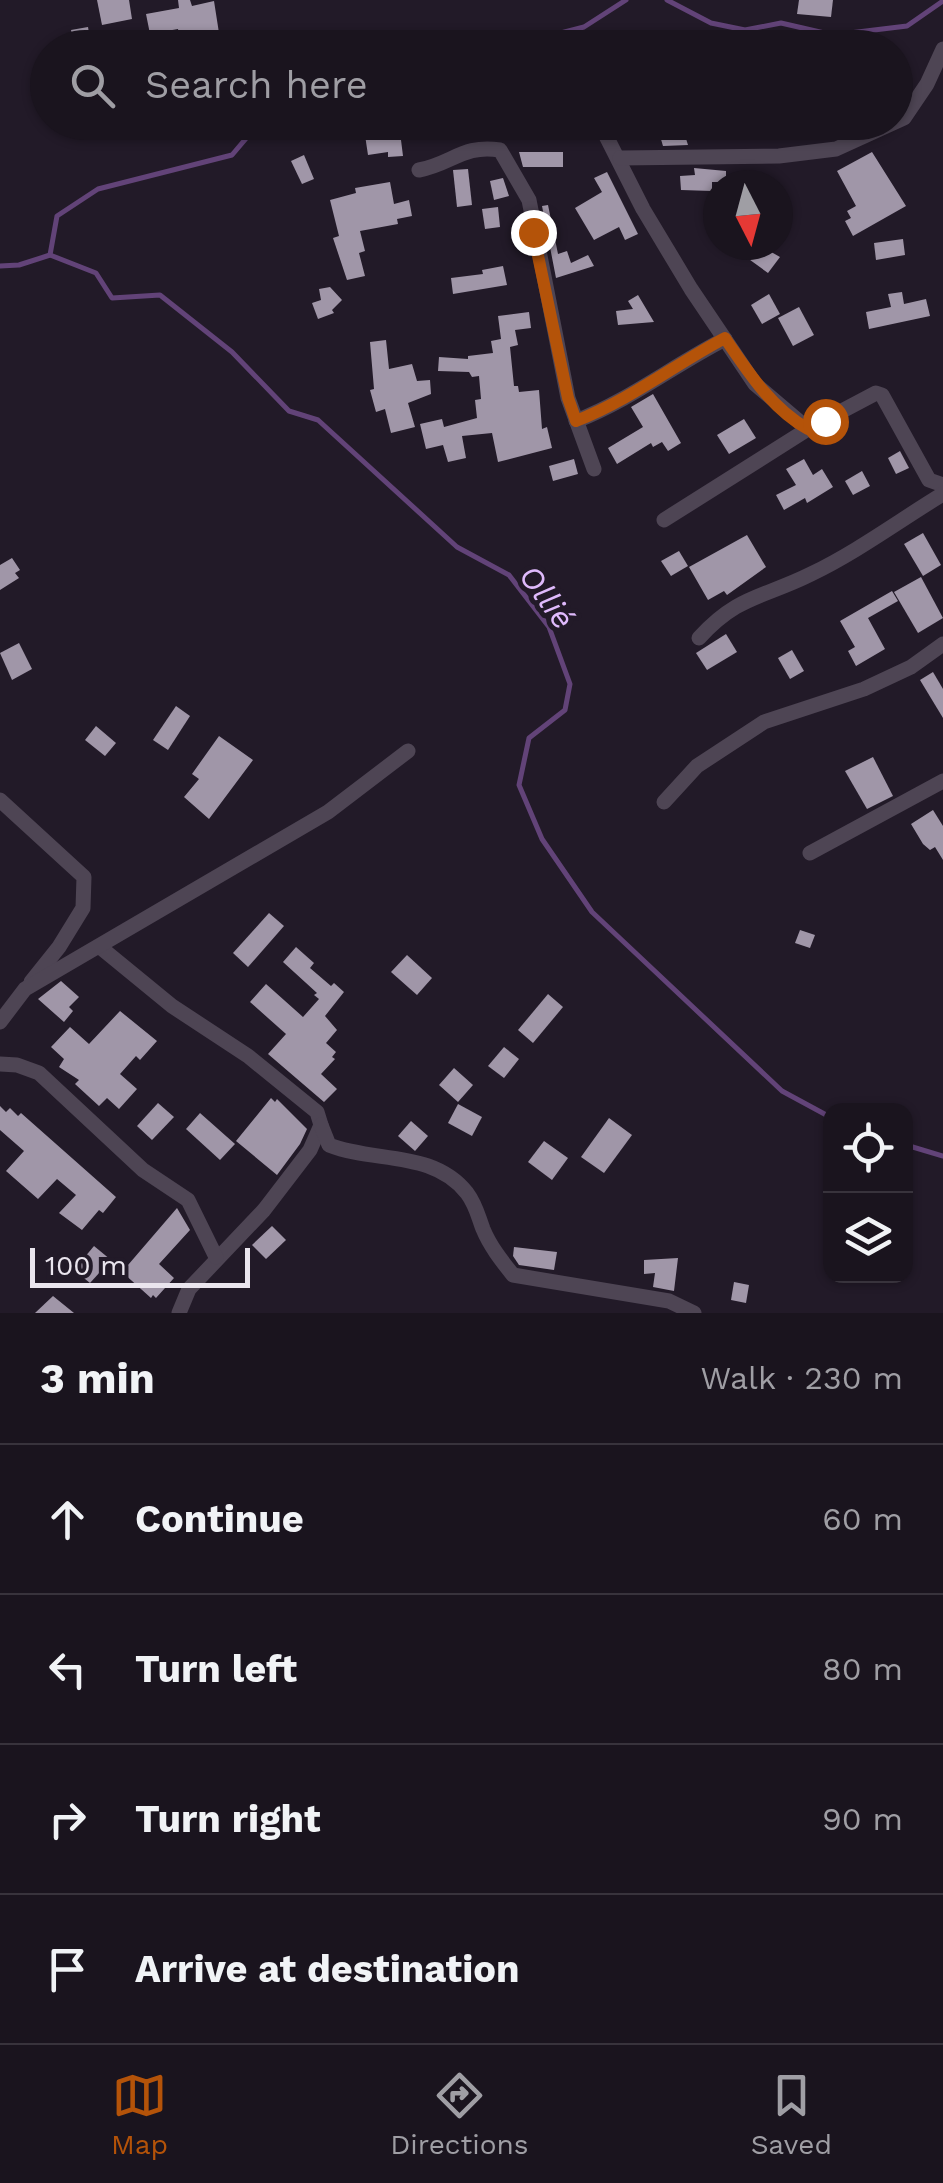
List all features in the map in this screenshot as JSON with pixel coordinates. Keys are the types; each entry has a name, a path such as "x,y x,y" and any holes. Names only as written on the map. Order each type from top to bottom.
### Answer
{"street":[{"path":"913,105 943,49"},
{"path":"610,140 642,209 756,384 808,429"},
{"path":"620,158 779,156 836,149 856,140"},
{"path":"418,170 442,166 461,151 485,147 500,150 529,200 568,398 594,469"},
{"path":"576,421 613,407 725,338"},
{"path":"664,520 868,395 882,395 929,480 943,486"},
{"path":"699,638 721,614 811,574 943,494"},
{"path":"664,802 697,766 764,722 864,689 911,667 943,644"},
{"path":"25,989 328,812 408,751"},
{"path":"810,854 943,781"},
{"path":"0,800 84,877 83,908 59,947 0,1022"},
{"path":"100,946 172,1006 261,1066 316,1112 329,1145 441,1168 478,1208 493,1249 513,1275 669,1302 694,1313"},
{"path":"0,1064 39,1073 143,1170 178,1190 188,1200 216,1257"},
{"path":"179,1313 189,1289 264,1210 310,1150 321,1125"}],"building":[{"path":"97,0 129,0 132,19 102,25"},
{"path":"178,0 190,0 192,6 214,1 219,30 149,30 146,14 179,8"},
{"path":"799,0 833,0 831,17 797,14"},
{"path":"366,140 401,140 403,156 388,157 388,152 368,155"},
{"path":"661,140 686,140 688,145 663,146"},
{"path":"519,152 563,152 563,167 523,167"},
{"path":"872,152 906,206 853,236 845,221 851,218 847,211 856,206 837,171"},
{"path":"304,155 314,179 302,184 291,161"},
{"path":"694,168 715,170 703,170 703,191 681,190 680,176 695,175"},
{"path":"468,169 472,205 457,207 453,170"},
{"path":"607,172 638,234 625,240 619,227 594,240 575,208 602,192 594,178"},
{"path":"503,178 509,196 494,200 490,181"},
{"path":"390,182 394,204 409,200 412,216 397,219 398,224 360,231 365,251 359,253 365,276 347,280 333,238 339,236 330,200 356,193 355,188"},
{"path":"548,205 558,254 567,251 571,263 588,255 594,266 556,278 542,206"},
{"path":"498,207 500,227 485,229 482,209"},
{"path":"903,239 905,255 876,260 874,243"},
{"path":"750,260 778,260 768,273"},
{"path":"503,266 507,285 453,294 451,278 483,274 482,270"},
{"path":"330,287 342,300 332,310 334,313 318,319 312,303 321,300 319,289"},
{"path":"902,292 904,304 926,299 930,316 869,329 866,312 891,307 888,294"},
{"path":"769,294 780,314 762,324 751,305"},
{"path":"638,295 654,322 618,325 616,311 633,309 628,301"},
{"path":"799,307 814,335 793,346 778,318"},
{"path":"529,312 531,328 515,330 518,345 510,347 514,386 518,386 519,392 539,390 542,429 547,427 552,448 498,462 492,433 462,436 466,458 448,462 443,445 426,449 420,424 442,419 444,427 477,418 475,400 481,399 479,376 438,371 439,357 468,359 493,353 491,341 501,339 498,316"},
{"path":"386,340 389,369 412,364 417,381 430,380 431,394 408,403 415,427 391,433 385,409 376,412 370,390 374,389 370,342"},
{"path":"653,394 681,443 668,451 662,442 653,447 651,443 617,464 608,448 643,427 631,407"},
{"path":"744,419 756,438 729,454 717,435"},
{"path":"900,451 909,468 896,474 888,458"},
{"path":"574,459 578,474 553,481 549,466"},
{"path":"804,459 813,475 822,469 833,487 807,503 805,498 784,510 776,495 796,485 786,469"},
{"path":"862,471 870,486 853,495 845,481"},
{"path":"923,533 941,565 923,576 904,544"},
{"path":"747,535 766,567 727,595 724,591 708,600 689,567"},
{"path":"679,551 688,566 671,576 661,561"},
{"path":"12,558 20,570 15,573 19,578 0,590 0,565"},
{"path":"921,577 943,618 918,633 894,592"},
{"path":"892,591 898,601 868,618 885,649 856,666 848,651 855,647 840,621"},
{"path":"726,634 737,652 707,670 696,653"},
{"path":"19,643 32,669 12,680 0,653"},
{"path":"792,650 804,671 790,679 778,658"},
{"path":"933,672 943,689 943,718 920,680"},
{"path":"176,706 190,716 168,750 153,740"},
{"path":"96,726 116,743 105,756 85,740"},
{"path":"219,736 253,760 209,819 184,797 199,779 192,774"},
{"path":"873,757 893,796 867,809 845,771"},
{"path":"933,810 943,826 943,860 935,847 930,850 923,844 911,824"},
{"path":"269,913 284,926 248,967 233,953"},
{"path":"800,930 815,935 810,948 795,943"},
{"path":"296,947 314,963 310,968 344,992 325,1016 337,1030 326,1043 336,1052 332,1057 335,1059 321,1074 337,1089 324,1102 268,1054 286,1034 250,1002 266,984 303,1017 319,999 283,962"},
{"path":"407,955 432,978 417,995 391,972"},
{"path":"61,981 79,997 69,1007 73,1011 64,1022 38,999"},
{"path":"548,994 563,1007 533,1043 518,1030"},
{"path":"120,1011 157,1041 120,1074 137,1089 119,1109 107,1098 99,1106 75,1084 79,1080 59,1067 64,1059 51,1047 70,1027 89,1044"},
{"path":"504,1047 519,1059 504,1078 488,1066"},
{"path":"454,1068 473,1085 458,1102 439,1085"},
{"path":"271,1098 275,1102 277,1099 307,1129 277,1175 236,1141"},
{"path":"158,1103 174,1117 152,1140 137,1126"},
{"path":"458,1104 482,1117 472,1136 448,1123"},
{"path":"0,1106 6,1112 10,1108 18,1116 21,1113 116,1197 82,1230 59,1213 76,1195 57,1179 38,1199 6,1171 24,1151 0,1130"},
{"path":"200,1113 235,1144 220,1160 186,1129"},
{"path":"609,1118 632,1135 604,1173 581,1157"},
{"path":"411,1121 428,1136 415,1151 398,1136"},
{"path":"544,1141 568,1158 552,1180 528,1162"},
{"path":"177,1208 190,1230 159,1264 174,1278 156,1298 151,1298 122,1272"},
{"path":"272,1226 286,1240 266,1259 252,1245"},
{"path":"94,1246 111,1260 90,1283 74,1270"},
{"path":"514,1247 557,1252 554,1270 519,1265 513,1256"},
{"path":"678,1258 674,1291 653,1287 655,1273 644,1274 644,1260"},
{"path":"734,1282 749,1285 746,1303 731,1300"},
{"path":"53,1296 74,1313 35,1313"}],"waterway":[{"path":"572,30 584,27 626,0"},
{"path":"667,0 711,23 745,30"},
{"path":"874,30 907,26 943,1"},
{"path":"745,30 781,23 811,30"},
{"path":"50,255 57,216 98,189 232,155 245,140"},
{"name":"Ollié","path":"0,266 19,265 50,255 96,273 112,298 160,295 232,352 289,411 318,420 457,547 509,575 549,627 570,684 565,710 529,738 519,785 542,839 592,912 782,1091 823,1113"},
{"name":"Ollié","path":"913,1147 943,1156"}],"route":[{"path":"533,232 576,421 613,407 725,338 756,384 799,424 808,429 825,421"}]}
